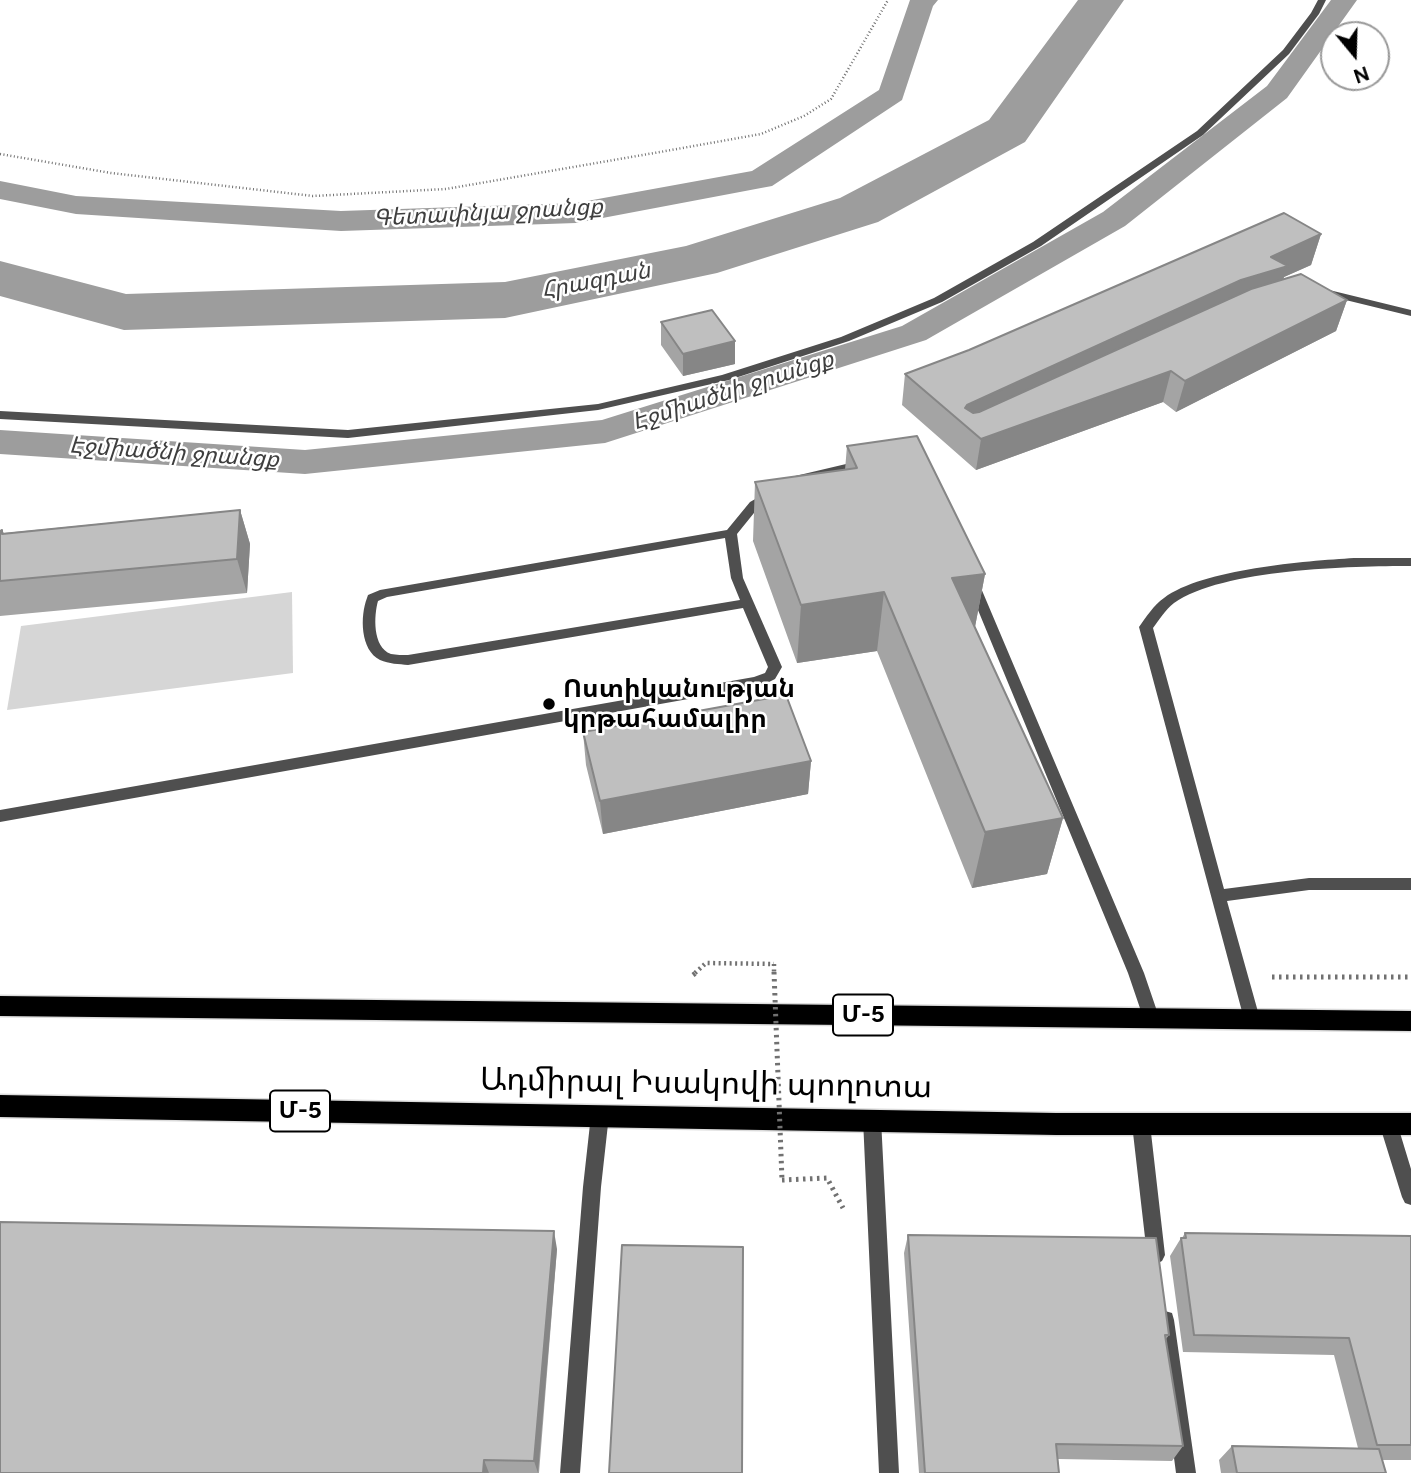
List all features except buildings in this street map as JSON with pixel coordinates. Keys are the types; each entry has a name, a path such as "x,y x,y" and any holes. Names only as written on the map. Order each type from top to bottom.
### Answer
{"highway":[{"name":"Մ-5","path":"0,1006 1411,1021"},
{"name":"Ադմիրալ Իսակովի պողոտա","path":"0,1106 1141,1124 1399,1124"}],"street":[{"path":"0,415 348,434 598,407 725,378 845,340 938,300 1037,244 1200,133 1286,52 1315,14 1322,0"},
{"path":"1306,293 1318,290 1411,313"},
{"path":"748,603 408,660 384,657 373,646 368,608 373,598 385,593 731,533 754,505 799,477 879,464"},
{"path":"0,816 756,682 771,676 775,667 737,578 731,533"},
{"path":"1252,1020 1146,627 1169,600 1214,581 1364,560 1411,562"},
{"path":"965,564 1136,973 1151,1017"},
{"path":"1218,896 1309,884 1411,884"},
{"path":"570,1473 600,1115"},
{"path":"872,1119 889,1473"},
{"path":"1141,1124 1159,1273"},
{"path":"1399,1124 1411,1198"},
{"path":"1163,1300 1186,1473"}],"path":[{"path":"0,153 111,173 313,196 446,189 761,134 804,116 831,99 888,0"},
{"path":"692,975 706,963 774,964 782,1180 827,1178 845,1214"},
{"path":"1240,977 1411,977"}],"shaded area":[{"path":"292,592 293,673 7,710 21,626"}],"waterway":[{"name":"Գետափնյա ջրանցք","path":"0,190 76,205 341,221 576,213 761,179 892,94 921,3 925,0"},
{"name":"Հրազդան","path":"0,278 124,312 505,300 697,261 859,210 1007,131 1101,0"},
{"name":"Էջմիածնի ջրանցք","path":"0,442 305,462 605,431 914,333 1114,219 1277,92 1344,0"}],"place":[{"name":"Ոստիկանության կրթահամալիր","path":"549,704"}]}
